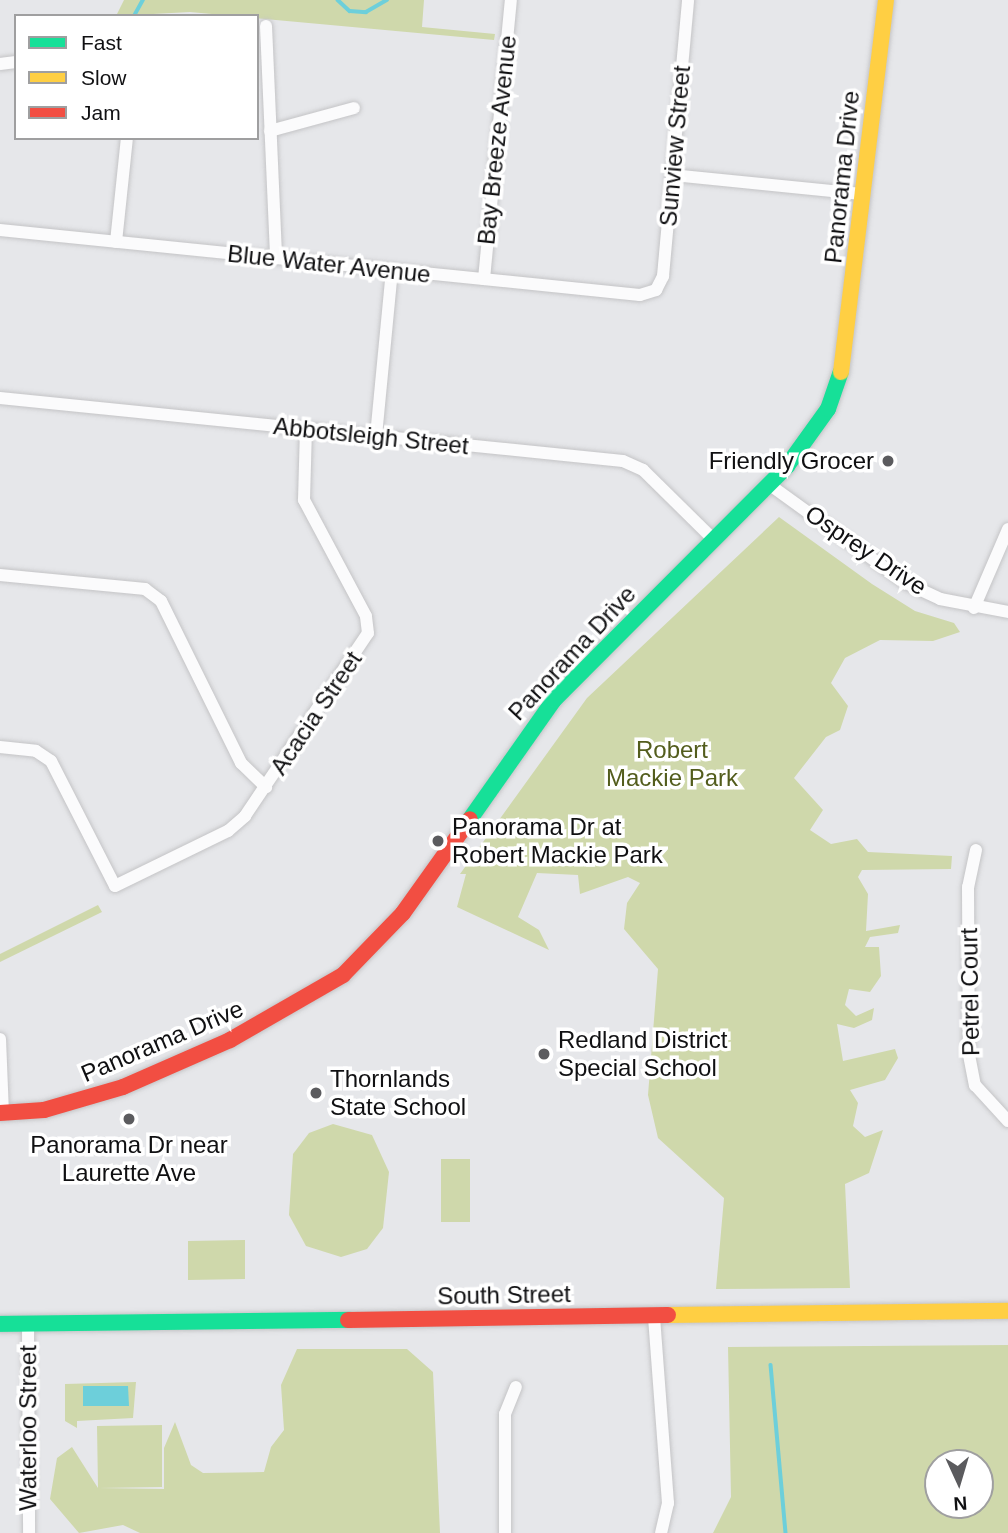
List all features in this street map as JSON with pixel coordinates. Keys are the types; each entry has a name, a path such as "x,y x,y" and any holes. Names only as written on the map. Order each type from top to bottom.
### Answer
{"street":[{"name":"Bay Breeze Avenue","path":"484,279 511,0"},
{"name":"Sunview Street","path":"656,290 672,175 688,0"},
{"name":"Panorama Drive","path":"2,1113 44,1110 123,1087 230,1040 343,975 403,913 554,700 712,538 770,485 810,437 839,379 886,0"},
{"path":"266,26 276,258"},
{"path":"270,131 354,107"},
{"path":"116,242 127,140"},
{"path":"672,175 863,194"},
{"name":"Blue Water Avenue","path":"0,230 640,295 656,290"},
{"path":"376,436 392,270"},
{"name":"Abbotsleigh Street","path":"0,398 633,464 712,538"},
{"name":"Acacia Street","path":"0,747 36,751 51,761 115,886 228,831 266,787 368,633 366,616 304,500 306,429"},
{"name":"Osprey Drive","path":"770,485 906,583 974,608 1008,612"},
{"path":"974,608 1008,529"},
{"path":"0,575 145,589 153,595 242,763 266,787"},
{"name":"Petrel Court","path":"976,850 968,887 969,1055 975,1085 1008,1121"},
{"path":"0,1039 2,1113"},
{"name":"South Street","path":"0,1324 1008,1311"},
{"path":"654,1317 668,1503 660,1533"},
{"name":"Waterloo Street","path":"27,1324 29,1533"},
{"path":"505,1533 505,1414 516,1387"}],"green space":[{"path":"124,0 424,0 422,27 495,34 494,40 259,18 259,14 117,14"},
{"name":"Robert Mackie Park","path":"779,517 872,584 915,611 954,623 960,632 933,641 880,640 845,658 831,683 848,706 840,730 826,737 794,778 823,810 810,830 831,844 857,839 868,852 952,856 951,869 862,870 858,877 868,894 866,931 900,925 898,933 870,937 865,947 879,947 881,976 870,992 849,989 845,1005 856,1016 874,1008 872,1020 854,1028 837,1024 843,1061 895,1049 898,1058 885,1080 850,1090 858,1103 853,1126 865,1137 883,1130 869,1173 845,1184 850,1288 716,1289 724,1198 658,1138 648,1095 658,969 624,929 627,903 640,883 628,877 580,894 578,875 537,873 518,917 539,930 549,950 457,907 466,874 460,874 587,698"},
{"path":"98,905 102,912 0,962 0,954"},
{"path":"333,1124 372,1135 389,1172 383,1228 367,1249 341,1257 306,1246 289,1215 293,1154 309,1133"},
{"path":"441,1159 470,1159 470,1222 441,1222"},
{"path":"245,1240 245,1279 188,1280 188,1241"},
{"path":"1008,1345 1008,1533 713,1533 731,1497 728,1347"},
{"path":"297,1349 407,1349 433,1372 440,1533 140,1533 123,1525 79,1533 50,1499 57,1458 72,1447 98,1488 97,1426 162,1425 162,1487 99,1488 164,1489 164,1448 175,1422 191,1465 203,1473 264,1472 271,1447 284,1430 281,1385"},
{"path":"136,1382 133,1418 77,1421 77,1428 65,1421 65,1384"}],"water":[{"path":"83,1386 128,1386 129,1406 83,1406"}],"waterway":[{"path":"135,14 143,0"},
{"path":"338,0 350,11 366,12 387,0"},
{"path":"771,1365 786,1533"}],"traffic: fast":[{"path":"470,819 554,700 787,466 828,409 841,372"},
{"path":"0,1324 348,1320"}],"traffic: slow":[{"path":"841,372 886,0"},
{"path":"668,1315 1008,1311"}],"traffic: jam":[{"path":"0,1113 44,1110 123,1087 230,1040 343,975 403,913 470,819"},
{"path":"348,1320 668,1315"}],"place":[{"name":"Friendly Grocer","path":"888,461"},
{"name":"Panorama Dr at Robert Mackie Park","path":"438,841"},
{"name":"Redland District Special School","path":"544,1054"},
{"name":"Thornlands State School","path":"316,1093"},
{"name":"Panorama Dr near Laurette Ave","path":"129,1119"}]}
